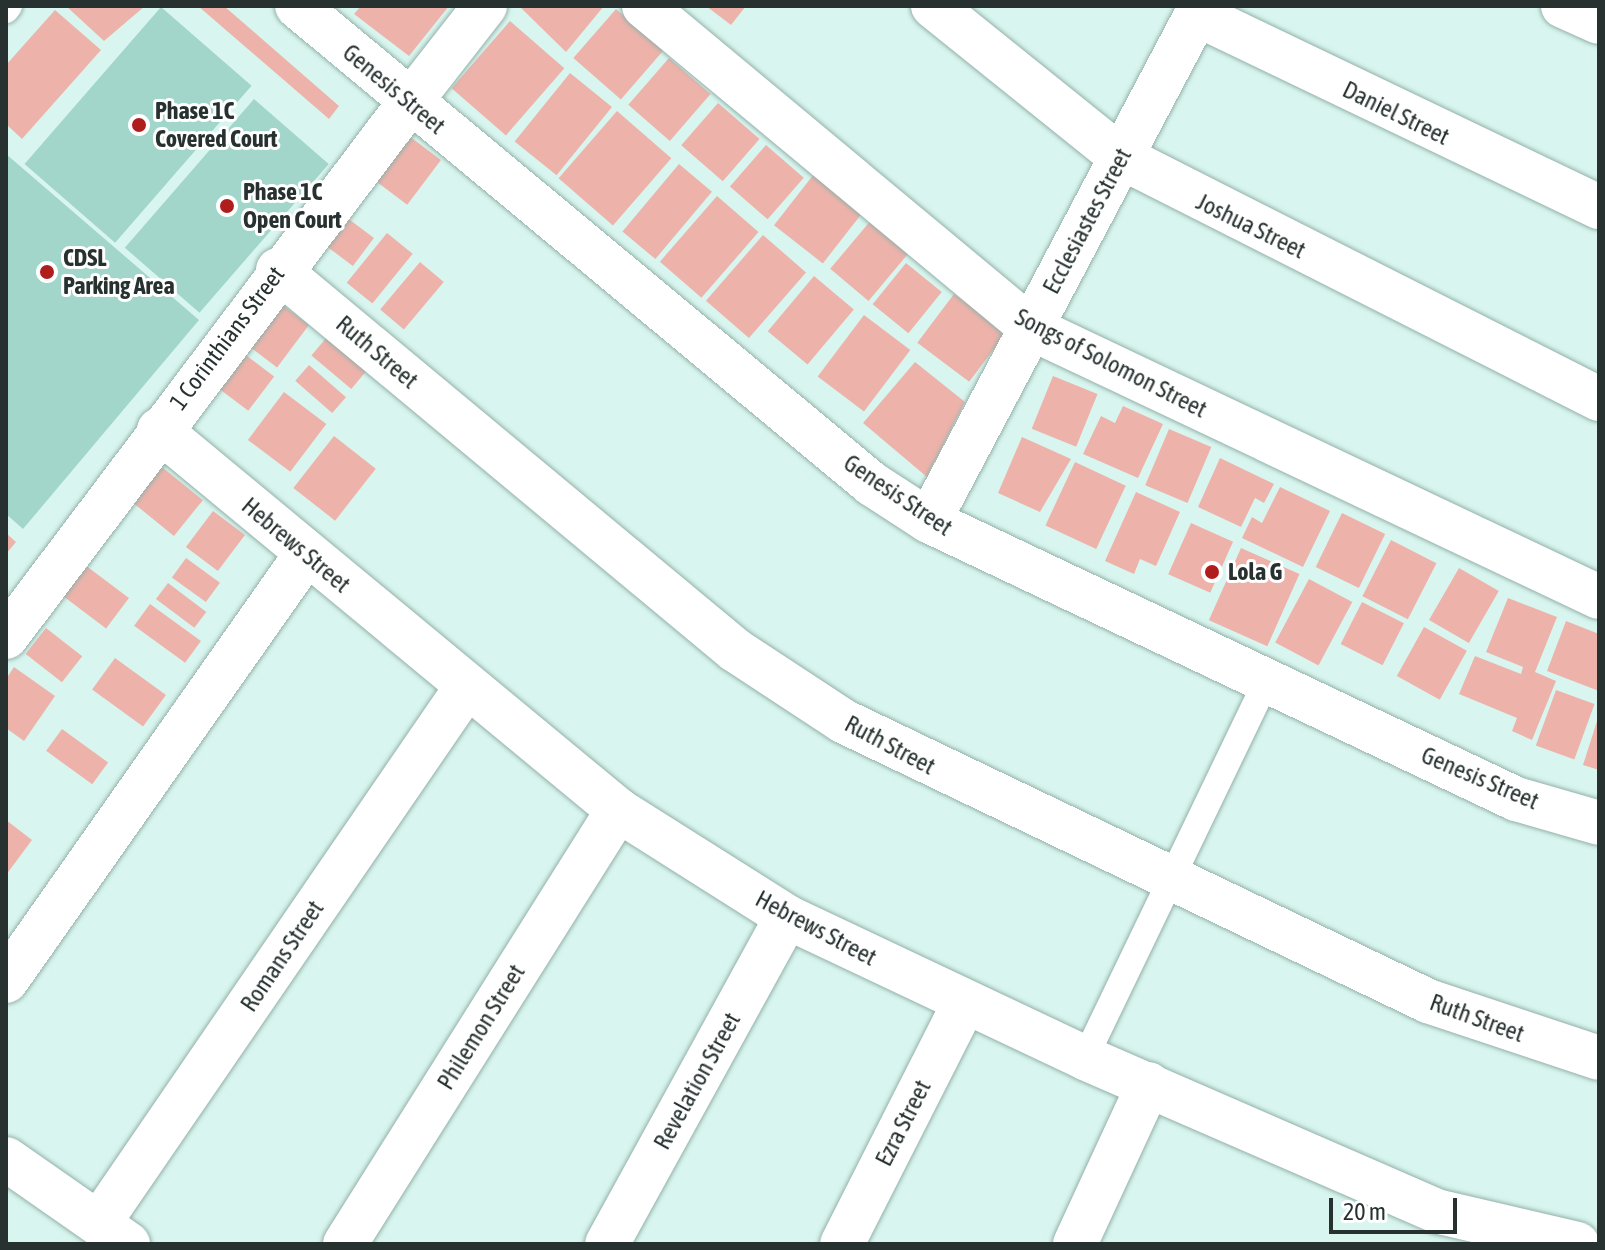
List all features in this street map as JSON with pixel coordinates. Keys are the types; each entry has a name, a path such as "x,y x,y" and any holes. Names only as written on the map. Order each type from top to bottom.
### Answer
{"street":[{"name":"Genesis Street","path":"297,6 872,484 929,521 1516,799 1599,823"},
{"name":"1 Corinthians Street","path":"11,619 485,6"},
{"name":"Songs of Solomon Street","path":"644,6 1031,328 1599,597"},
{"name":"Joshua Street","path":"933,6 1121,157 1599,399"},
{"path":"1563,6 1599,22"},
{"name":"Ecclesiastes Street","path":"929,521 1198,10"},
{"name":"Daniel Street","path":"1198,10 1599,207"},
{"name":"Ruth Street","path":"278,270 735,650 843,721 1428,1001 1599,1058"},
{"name":"Hebrews Street","path":"159,430 465,689 618,810 787,917 1085,1058 1440,1212 1577,1244"},
{"path":"6,981 307,553"},
{"name":"Romans Street","path":"113,1233 465,689"},
{"name":"Philemon Street","path":"345,1244 618,810"},
{"name":"Revelation Street","path":"607,1244 787,917"},
{"name":"Ezra Street","path":"842,1244 965,1002"},
{"path":"1075,1244 1149,1084"},
{"path":"6,1159 113,1233"}],"lane":[{"path":"1085,1058 1169,878 1267,680"}],"green space":[{"name":"Phase 1C Covered Court","path":"161,7 252,86 115,243 25,164"},
{"name":"Phase 1C Open Court","path":"254,99 329,164 199,313 125,248"},
{"name":"CDSL Parking Area","path":"6,154 199,320 23,529 6,514"}],"building":[{"path":"66,6 145,6 104,41"},
{"path":"198,6 224,6 339,106 329,119"},
{"path":"361,6 449,6 409,56 354,14"},
{"path":"519,6 604,6 566,52"},
{"path":"706,6 746,6 731,25"},
{"path":"616,9 664,50 621,99 573,58"},
{"path":"55,10 101,50 22,139 6,124 6,65"},
{"path":"510,21 564,68 506,135 452,88"},
{"path":"669,58 711,94 670,141 628,105"},
{"path":"570,73 612,107 557,175 515,141"},
{"path":"718,103 760,139 723,181 681,145"},
{"path":"617,111 671,158 613,225 559,178"},
{"path":"409,136 441,160 407,205 375,181"},
{"path":"766,145 804,178 768,219 730,187"},
{"path":"679,164 712,192 655,259 622,231"},
{"path":"814,174 863,212 823,263 774,225"},
{"path":"717,196 759,232 701,298 660,262"},
{"path":"338,211 374,238 353,266 317,239"},
{"path":"872,219 910,251 869,301 830,269"},
{"path":"387,233 413,254 372,304 347,283"},
{"path":"763,235 806,272 749,338 706,301"},
{"path":"420,262 444,282 404,329 380,309"},
{"path":"906,263 942,292 908,333 873,304"},
{"path":"814,276 854,309 808,365 768,331"},
{"path":"954,294 1006,333 969,382 917,343"},
{"path":"273,298 309,325 277,367 241,340"},
{"path":"864,315 910,350 864,411 818,376"},
{"path":"332,331 372,364 351,389 311,356"},
{"path":"235,347 274,376 248,411 209,381"},
{"path":"915,362 965,402 927,477 863,423"},
{"path":"309,365 346,397 332,413 295,381"},
{"path":"1053,376 1098,394 1076,447 1032,429"},
{"path":"284,392 326,424 290,472 248,440"},
{"path":"1123,406 1163,424 1138,478 1083,454 1101,416 1115,423"},
{"path":"1169,429 1211,447 1188,503 1145,485"},
{"path":"334,436 376,469 335,521 293,488"},
{"path":"1022,437 1071,459 1040,512 998,493"},
{"path":"1220,458 1274,484 1264,503 1255,498 1241,527 1198,507"},
{"path":"1075,462 1126,486 1096,549 1045,525"},
{"path":"157,463 203,500 174,536 128,499"},
{"path":"1280,487 1330,511 1303,567 1242,538 1252,517 1262,523"},
{"path":"1136,492 1180,512 1156,566 1140,559 1134,574 1105,561"},
{"path":"213,511 245,535 218,571 186,547"},
{"path":"1342,513 1385,534 1359,588 1316,567"},
{"path":"1191,523 1233,542 1210,593 1168,574"},
{"path":"6,533 16,542 6,554"},
{"path":"1391,540 1436,563 1408,619 1362,596"},
{"path":"1241,548 1299,574 1267,646 1209,620"},
{"path":"186,558 220,583 206,602 172,577"},
{"path":"77,559 129,598 106,628 54,589"},
{"path":"1459,568 1499,591 1469,643 1429,620"},
{"path":"1309,579 1352,602 1318,666 1275,643"},
{"path":"168,583 206,612 194,628 156,599"},
{"path":"1508,598 1557,617 1535,672 1556,681 1532,740 1512,731 1517,718 1459,694 1475,656 1521,674 1523,667 1486,652"},
{"path":"1362,602 1404,623 1383,665 1341,644"},
{"path":"150,604 201,641 185,663 134,626"},
{"path":"1566,621 1599,634 1599,691 1547,671"},
{"path":"1424,627 1467,651 1440,700 1397,676"},
{"path":"46,628 82,656 62,682 26,654"},
{"path":"115,658 166,695 143,727 92,690"},
{"path":"14,667 55,696 24,741 6,728 6,679"},
{"path":"1556,690 1595,704 1574,759 1536,745"},
{"path":"1599,715 1599,770 1583,765"},
{"path":"62,729 108,763 92,784 46,751"},
{"path":"6,820 32,840 6,875"}],"place":[{"name":"Phase 1C Covered Court","path":"139,125"},
{"name":"Phase 1C Open Court","path":"227,206"},
{"name":"CDSL Parking Area","path":"47,272"},
{"name":"Lola G","path":"1212,572"}]}
